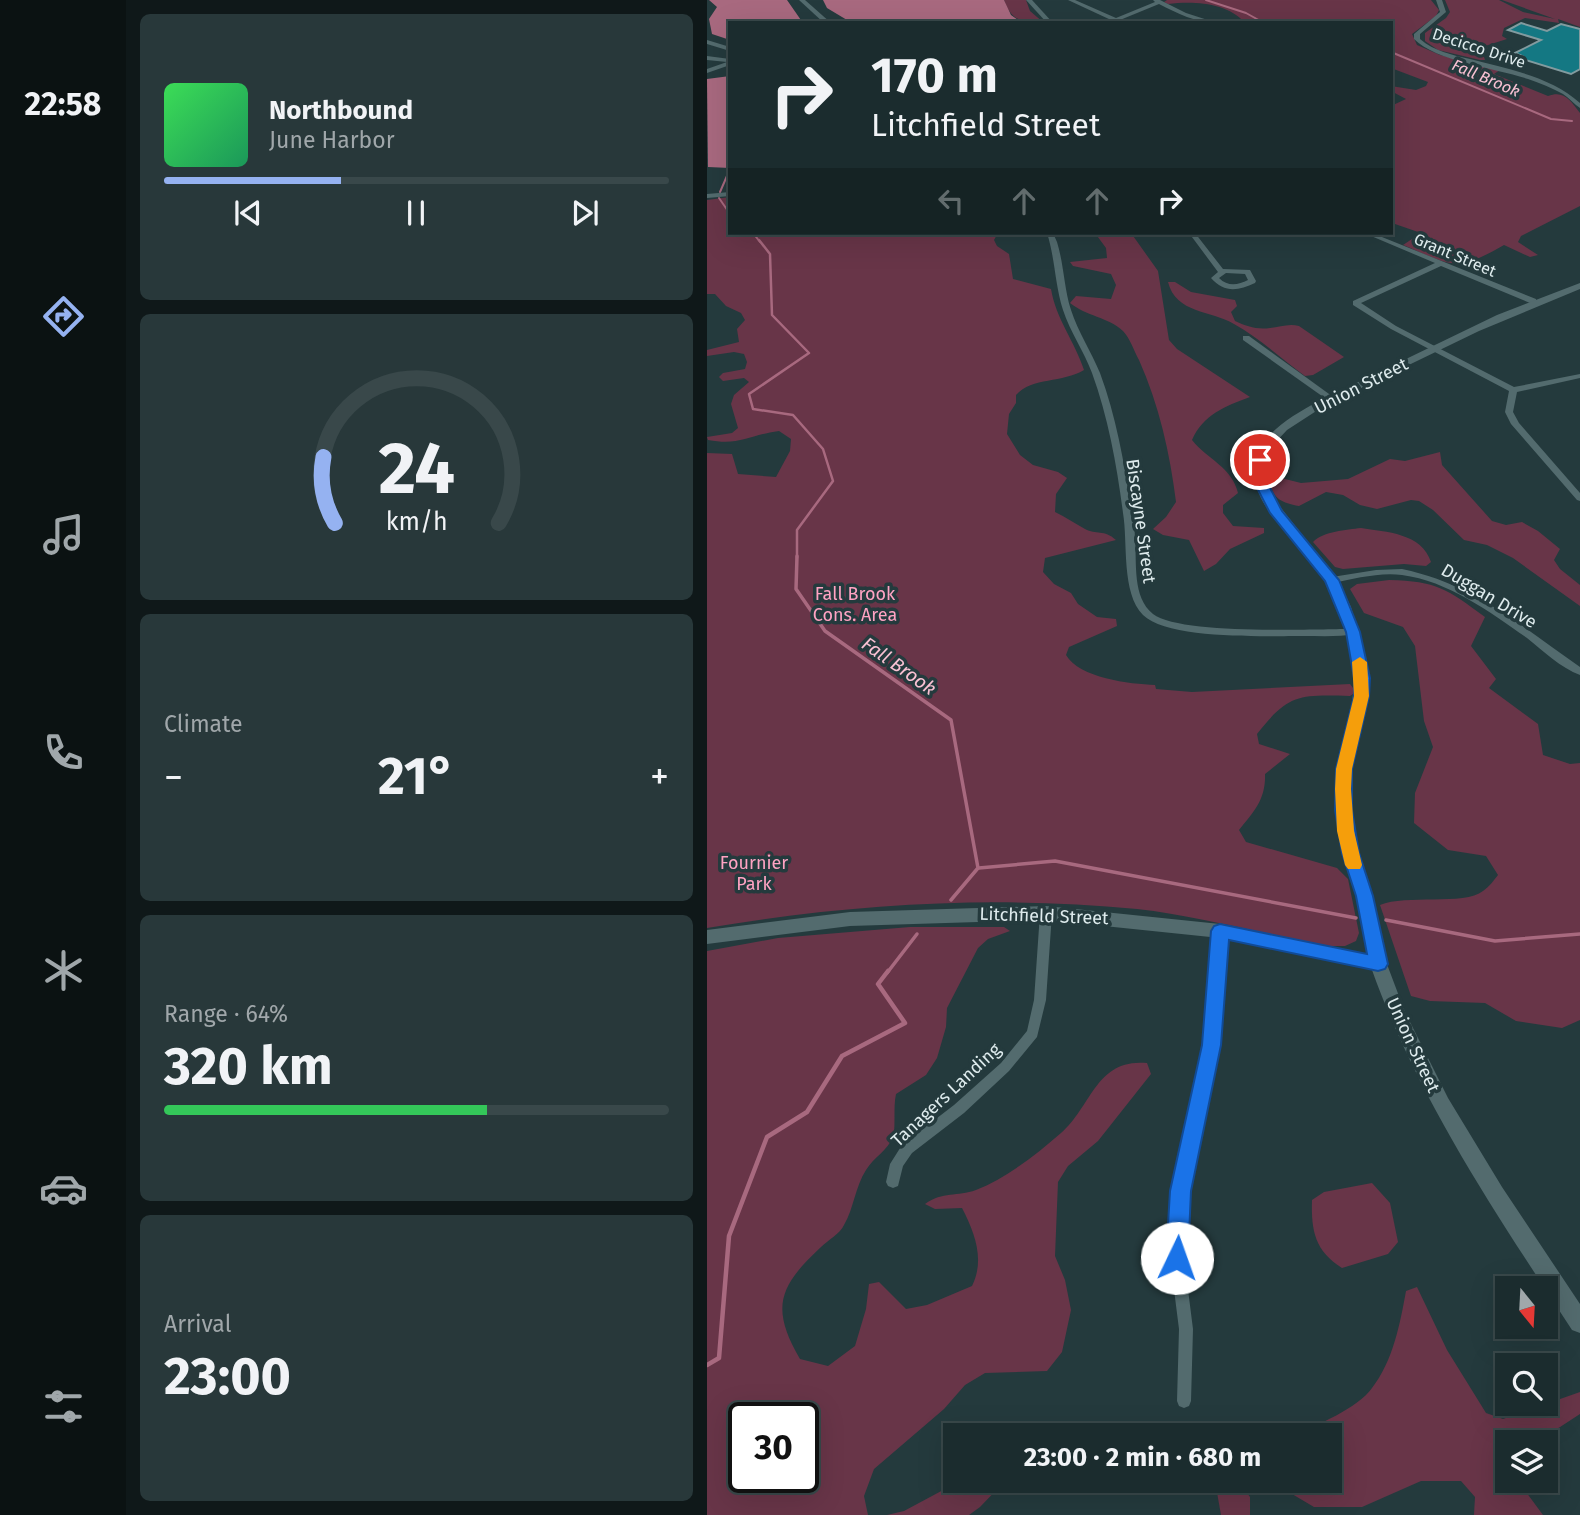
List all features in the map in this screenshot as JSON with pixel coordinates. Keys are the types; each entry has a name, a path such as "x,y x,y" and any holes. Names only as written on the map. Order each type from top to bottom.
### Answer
{"main road":[{"name":"Litchfield Street","path":"707,937 850,919 943,914 1046,913 1220,931 1378,964"},
{"name":"Union Street","path":"1378,964 1400,1021 1440,1102 1580,1323"}],"street":[{"path":"803,0 826,21"},
{"path":"1029,0 1048,21"},
{"path":"1071,0 1115,20 1157,1 1184,15 1206,21"},
{"name":"Decicco Drive","path":"1439,0 1444,8 1440,16 1417,34 1417,39 1426,47 1509,71 1557,89 1571,96 1580,106"},
{"path":"707,42 728,47"},
{"path":"707,58 728,62"},
{"path":"707,71 728,63"},
{"path":"707,196 728,194"},
{"name":"Biscayne Street","path":"1051,235 1058,253 1066,309 1090,359 1101,391 1121,476 1130,530 1134,590 1140,605 1153,619 1201,630 1353,632"},
{"path":"1193,235 1221,272"},
{"name":"Grant Street","path":"1372,235 1533,302"},
{"path":"1439,264 1356,303 1431,350 1473,366 1513,390 1580,376"},
{"name":"Union Street","path":"1378,964 1364,896 1350,853 1343,810 1344,769 1361,696 1362,678 1353,632 1332,580 1276,513 1262,486 1259,473 1265,448 1298,418 1332,399 1533,302 1580,286"},
{"path":"1246,338 1332,399"},
{"path":"1513,390 1509,412 1515,424 1580,498"},
{"name":"Duggan Drive","path":"1332,580 1400,572 1424,576 1446,584 1486,607 1580,671"},
{"name":"Tanagers Landing","path":"893,1182 897,1164 907,1149 959,1109 1005,1067 1033,1032 1039,1000 1046,913"},
{"path":"1184,1401 1186,1329 1177,1258 1181,1191 1212,1045 1220,931"}],"green space":[{"path":"1004,0 1026,0 1030,11 1042,21 1026,21 1014,17"},
{"path":"1431,0 1439,10 1436,16 1412,34 1417,45 1440,55 1500,70 1494,74 1548,96 1563,95 1580,113 1580,206 1521,236 1518,242 1538,255 1530,257 1504,245 1475,260 1454,263 1444,262 1403,245 1421,233 1393,225 1393,105 1406,99 1393,92 1393,86 1416,90 1426,86 1428,82 1393,69 1393,21 1243,21 1229,11 1209,4 1164,2"},
{"path":"1445,0 1499,0 1523,12 1555,19 1502,0 1580,0 1580,27 1558,19 1559,23 1525,18 1504,28 1502,36 1507,39 1485,46 1488,48 1483,54 1485,60 1480,60 1438,50 1425,41 1425,33 1450,12"},
{"path":"728,197 728,235 997,235 994,240 997,246 1009,254 1013,279 1051,289 1057,310 1084,370 1023,389 1016,395 1016,403 1009,414 1007,434 1020,455 1033,465 1058,472 1067,478 1056,494 1055,512 1085,529 1108,534 1116,540 1045,558 1043,572 1054,584 1071,593 1078,604 1097,617 1116,619 1117,626 1069,647 1066,655 1073,663 1093,674 1119,681 1155,685 1156,689 1192,692 1350,684 1356,692 1350,696 1307,697 1287,704 1257,734 1259,744 1290,754 1265,774 1261,798 1239,830 1246,842 1337,868 1348,879 1359,933 1356,941 1345,946 1326,946 1160,912 1029,903 922,904 868,908 707,928 707,453 732,454 738,474 776,477 790,451 791,439 779,431 728,442 708,440 707,437 732,433 738,428 731,404 734,395 749,382 744,378 723,381 719,377 723,373 745,369 747,362 744,354 734,352 707,356 707,350 739,342 737,329 745,320 741,313 726,306 715,294 707,294 707,200"},
{"path":"1096,235 1132,235 1158,271 1169,340 1177,349 1250,397 1209,418 1192,440 1225,470 1235,484 1238,493 1223,505 1223,513 1233,526 1264,528 1264,533 1230,549 1216,564 1204,571 1189,540 1163,535 1153,529 1166,517 1176,502 1158,412 1130,341 1117,326 1070,303 1076,296 1111,299 1116,285 1111,274 1073,266 1070,262 1107,258 1106,248"},
{"path":"1168,282 1175,282 1191,292 1235,300 1237,306 1231,312 1235,321 1247,326 1299,326 1344,357 1313,375 1305,376 1234,324 1186,306 1172,292"},
{"path":"1440,452 1442,465 1492,521 1506,525 1522,522 1560,549 1554,560 1560,569 1580,585 1580,606 1513,558 1487,545 1464,540 1433,510 1419,501 1411,500 1377,509 1360,505 1343,495 1326,492 1299,506 1278,498 1269,479 1281,478 1301,483 1348,479 1390,459 1405,461"},
{"path":"1361,528 1392,533 1411,540 1420,545 1431,562 1426,566 1404,564 1343,569 1335,567 1313,542 1329,533"},
{"path":"1389,580 1419,582 1441,588 1485,617 1471,646 1496,679 1489,688 1538,724 1543,755 1570,764 1580,763 1580,1020 1562,1028 1516,1021 1485,1003 1430,1001 1411,996 1380,905 1404,900 1463,898 1485,889 1498,875 1486,856 1448,850 1414,823 1415,793 1433,747 1424,721 1415,646 1403,627 1364,613 1350,589 1357,584"},
{"path":"910,927 1004,927 1010,931 988,939 978,948 947,1008 946,1027 937,1058 926,1075 896,1094 893,1137 862,1177 844,1225 807,1261 788,1286 782,1311 791,1341 800,1359 828,1366 855,1346 866,1309 869,1284 879,1282 906,1309 927,1305 972,1286 978,1266 977,1247 962,1208 935,1209 925,1204 938,1197 976,1190 1020,1165 1072,1122 1097,1086 1116,1068 1130,1063 1147,1063 1151,1074 1098,1141 1068,1166 1058,1182 1055,1256 1065,1280 1071,1310 1062,1352 1047,1371 985,1373 965,1385 944,1409 874,1469 864,1496 868,1515 707,1515 707,951 778,938"},
{"path":"1372,1183 1390,1203 1398,1242 1388,1254 1342,1268 1320,1247 1312,1221 1312,1200 1324,1192"},
{"path":"1417,1287 1447,1350 1486,1413 1503,1419 1512,1416 1558,1416 1558,1400 1580,1392 1580,1414 1555,1430 1495,1430 1495,1493 1527,1493 1543,1515 1474,1515 1475,1497 1461,1481 1421,1481 1362,1507 1314,1507 1290,1493 1342,1493 1342,1423 1320,1423 1357,1403 1372,1388 1390,1354 1406,1291"},
{"path":"943,1490 943,1493 993,1493 969,1515 887,1515 904,1511"},
{"path":"1217,1493 1247,1493 1250,1497 1250,1515 1221,1515"}],"shaded area":[{"path":"709,0 787,0 802,21 728,21 728,39 712,34 709,19 717,7"},
{"path":"823,0 1004,0 1011,15 1019,21 849,21 827,8"},
{"path":"728,76 728,168 708,167 707,79"}],"building":[{"path":"1521,23 1547,31 1561,24 1580,29 1580,69 1571,74 1519,58 1522,56 1515,53 1541,40 1508,30"}],"waterway":[{"name":"Fall Brook","path":"1206,0 1246,13 1260,21"},
{"name":"Fall Brook","path":"1393,53 1551,119 1572,121"},
{"name":"Fall Brook","path":"720,192 728,174"},
{"name":"Fall Brook","path":"719,198 728,211"},
{"name":"Fall Brook","path":"755,235 760,242"},
{"name":"Fall Brook","path":"759,240 770,254 772,315 809,353 749,394 753,409 793,415 823,449 833,481 797,530 797,556"},
{"name":"Fall Brook","path":"797,556 796,589 825,631 951,720 978,868 951,900"},
{"path":"979,868 1055,861 1356,918"},
{"path":"1386,920 1495,941 1580,934"},
{"name":"Fall Brook","path":"887,973 917,934"},
{"name":"Fall Brook","path":"707,1365 719,1358 729,1236 767,1137 807,1112 842,1056 905,1023 878,984 888,971"}],"slow traffic":[{"path":"1354,865 1345,831 1343,789 1344,769 1361,696 1360,662"}],"route":[{"path":"1177,1258 1181,1191 1212,1045 1220,931 1252,940 1378,964 1364,896 1350,853 1343,810 1344,769 1361,696 1362,678 1353,632 1332,580 1276,513 1262,486 1260,460"}],"park label":[{"name":"Fall Brook Cons. Area","path":"855,604"},
{"name":"Fournier Park","path":"754,873"}]}
